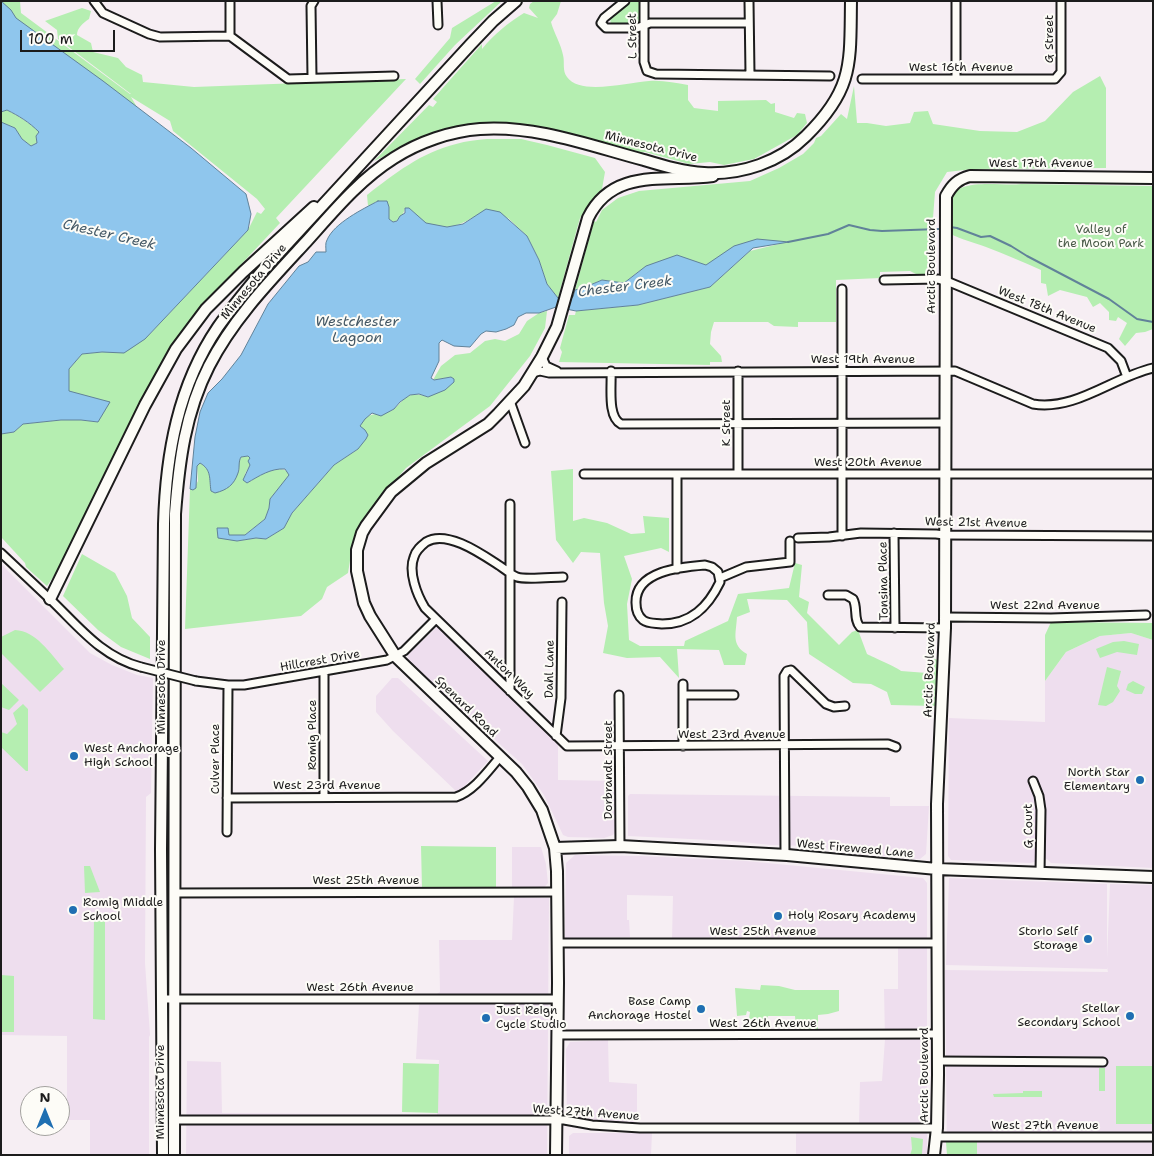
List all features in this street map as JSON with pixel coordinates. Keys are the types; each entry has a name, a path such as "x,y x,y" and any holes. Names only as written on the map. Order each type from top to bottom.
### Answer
{"main road":[{"name":"Minnesota Drive","path":"162,1155 161,849 164,524 169,453 176,422 201,356 218,327 264,269 476,38 516,1"},
{"name":"Minnesota Drive","path":"174,1155 175,522 179,462 195,399 208,367 228,333 259,293 352,191 395,157 415,146 452,134 478,129 523,129 682,170 704,173 741,170 782,155 799,143 830,110 840,93 849,64 851,1"},
{"name":"Spenard Road","path":"556,1155 558,1035 557,892 555,848 546,820 535,798 516,772 396,657 370,616 360,593 357,550 362,533 382,503 402,482 426,463 488,424 524,386 542,358 557,327 588,218 597,203 621,185 638,180 720,176 741,170"},
{"path":"50,599 145,405 176,349 206,309 243,272 350,175"},
{"name":"West 17th Avenue","path":"945,204 946,196 950,189 959,180 970,176 1153,178"},
{"name":"Arctic Boulevard","path":"934,1155 937,1133 938,1060 937,804 944,628 945,204"},
{"name":"West Fireweed Lane","path":"555,848 620,846 785,855 937,869 1153,877"},
{"name":"Arctic Boulevard","path":"937,1133 940,1155"}],"street":[{"path":"94,1 103,13 154,36 230,36 288,79 394,76"},
{"path":"230,1 230,36"},
{"path":"312,78 311,6 314,1"},
{"path":"437,1 438,25"},
{"path":"625,1 604,18 601,23 606,28 637,28 650,23 749,23"},
{"name":"L Street","path":"644,1 644,62 646,70 656,74 750,74"},
{"path":"749,1 750,74 830,76"},
{"path":"956,1 956,79"},
{"name":"G Street","path":"1058,76 1061,68 1060,1"},
{"name":"West 16th Avenue","path":"862,79 1051,80 1058,76"},
{"path":"884,280 945,280"},
{"name":"West 18th Avenue","path":"945,280 1101,344 1121,361 1127,376"},
{"path":"842,289 842,536"},
{"path":"542,358 546,366 559,372"},
{"name":"West 19th Avenue","path":"532,373 539,371 549,373 955,371 1033,404 1044,405 1066,403 1127,376 1153,368"},
{"name":"K Street","path":"738,371 738,474"},
{"path":"611,372 612,414 616,421 621,424 944,423"},
{"path":"510,401 525,443"},
{"name":"West 20th Avenue","path":"584,474 1153,474"},
{"path":"677,474 677,569"},
{"path":"510,504 510,691"},
{"name":"West 21st Avenue","path":"798,538 842,536 860,533 1153,536"},
{"name":"Tonsina Place","path":"894,534 896,628"},
{"path":"435,620 422,603 412,572 413,558 416,552 429,540 452,540 484,556 517,577 563,577"},
{"path":"720,578 746,567 790,562 790,541"},
{"name":"Hillcrest Drive","path":"1,553 80,630 110,654 132,665 196,681 228,685 264,683 387,660 396,657 404,651 435,620"},
{"path":"700,565 716,569 720,578 716,590 703,607 692,617 674,624 644,621 637,610 638,589 648,578 677,569 700,565"},
{"path":"828,595 846,595 854,598 856,620 858,626 863,628 944,628"},
{"name":"Dahl Lane","path":"556,736 560,718 561,698 562,602"},
{"name":"West 22nd Avenue","path":"944,617 1052,618 1146,615"},
{"name":"Anton Way","path":"435,620 566,746"},
{"path":"785,855 784,676 787,671 791,670 826,704 834,707 845,706"},
{"name":"Romig Place","path":"324,672 324,797"},
{"path":"683,684 683,746"},
{"name":"Culver Place","path":"227,832 228,685"},
{"name":"Dorbrandt Street","path":"619,695 620,846"},
{"path":"683,695 734,695"},
{"name":"West 23rd Avenue","path":"566,746 888,744 896,747"},
{"name":"West 23rd Avenue","path":"227,798 456,797 463,795 471,788 500,757"},
{"name":"G Court","path":"1033,781 1039,796 1041,810 1040,873"},
{"name":"West 25th Avenue","path":"174,893 557,892"},
{"name":"West 25th Avenue","path":"558,943 938,943"},
{"name":"West 26th Avenue","path":"162,999 558,999"},
{"name":"West 26th Avenue","path":"558,1035 938,1034"},
{"path":"938,1060 1102,1062"},
{"name":"West 27th Avenue","path":"174,1120 570,1120 592,1125 640,1128 1153,1137"}],"shaded area":[{"path":"1,564 90,653 112,665 137,675 153,678 151,793 146,797 145,963 150,1035 149,1155 90,1155 90,1120 70,1120 70,1086 67,1086 67,1036 1,1035"},
{"path":"437,627 558,745 558,780 615,781 615,832 613,835 604,838 568,837 563,835 544,795 522,764 408,662 408,655"},
{"path":"1131,633 1153,640 1153,868 1051,863 1047,859 1030,863 951,860 948,856 949,718 1045,722 1045,681 1066,652 1100,636"},
{"path":"392,678 398,678 488,761 458,793 393,731 376,712 376,696"},
{"path":"630,794 890,797 890,806 929,806 926,854 920,859 858,854 812,846 628,836 628,796"},
{"path":"512,847 541,847 546,864 548,883 542,890 512,890"},
{"path":"575,855 746,861 923,878 927,883 927,1155 796,1155 796,1130 883,1132 859,1124 860,1082 882,1081 885,1039 884,989 898,989 898,941 723,941 722,937 672,939 673,896 627,895 627,920 629,920 630,937 565,938 566,863"},
{"path":"949,878 1107,884 1107,959 1110,884 1153,885 1153,1155 947,1155 946,1063 1108,1065 1108,1059 946,1057 945,970 1108,972 1107,967 1107,969 946,965"},
{"path":"514,897 549,898 547,1155 186,1155 187,1061 221,1062 222,1113 437,1115 439,1060 416,1059 419,1005 440,992 439,940 512,940"},
{"path":"608,1040 609,1082 637,1084 637,1123 567,1123 566,1049 570,1042"},
{"path":"573,1133 652,1133 651,1155 569,1155 569,1136"}],"green space":[{"path":"1,1 20,1 21,13 130,94 58,39 57,30 45,21 82,8 91,11 89,19 79,28 77,35 91,43 93,52 118,58 126,67 142,75 143,82 194,87 406,79 276,218 280,223 202,306 182,333 108,467 64,561 47,586 26,567 25,563 1,537 1,434 14,432 23,424 61,420 98,422 69,391 69,369 82,354 102,352 145,339 248,230 257,212 261,214 265,209 257,199 173,131 170,121 131,97 146,122 1,18"},
{"path":"496,1 502,1 455,45 420,84 415,79 450,38 452,28"},
{"path":"534,1 561,1 557,14 551,22 564,58 565,75 573,83 593,87 654,81 688,85 688,100 694,108 718,111 718,101 766,100 771,104 775,103 775,112 794,118 797,113 805,114 807,123 797,135 754,159 724,165 710,162 689,164 539,127 494,123 471,125 423,138 374,161 429,105 433,107 437,102 433,99 482,44 482,49 501,29 524,13 538,18 529,8 530,4"},
{"path":"631,1 640,1 640,22 637,25 611,24 610,19"},
{"path":"1100,76 1106,88 1106,168 973,169 947,172 935,192 929,270 934,277 920,276 910,271 880,272 880,278 836,280 836,322 798,322 798,327 774,326 768,322 714,322 710,344 721,356 722,362 710,362 710,365 559,362 562,352 560,348 569,315 575,315 576,311 638,305 710,287 750,251 779,244 764,242 700,269 639,271 624,283 602,280 575,290 594,221 596,222 602,210 618,198 639,191 750,181 779,168 803,154 814,143 816,138 821,136 841,114 847,119 854,86 857,123 886,126 910,123 914,112 928,111 933,124 980,131 1017,132 1045,121 1073,92"},
{"path":"7,110 40,132 36,136 37,143 31,146 22,139 15,128 1,122 1,112"},
{"path":"487,139 521,139 595,158 605,172 602,189 591,201 580,218 558,298 547,284 539,260 527,236 508,218 480,213 455,226 442,227 427,224 409,208 405,208 401,217 393,222 389,219 389,207 378,201 368,206 367,195 420,158 456,144"},
{"name":"Valley of the Moon Park","path":"981,184 1153,186 1153,329 1136,333 1125,346 1119,339 1127,323 1118,317 1116,321 1109,320 1109,312 1100,303 1093,307 1087,297 1060,290 1048,296 1046,284 1041,283 1041,270 949,233 950,201 954,193 961,188"},
{"path":"547,311 545,328 530,356 490,406 406,468 365,516 353,542 348,573 327,587 322,599 301,616 185,629 190,489 193,490 198,481 197,466 200,463 209,472 210,485 239,471 241,457 248,456 250,458 250,465 245,474 247,483 272,471 287,471 289,475 287,479 270,499 265,519 245,535 229,535 223,529 217,528 237,541 256,538 266,539 284,528 292,513 334,465 358,449 360,425 366,417 390,411 411,395 428,397 451,377 433,380 441,366 455,355 470,353 485,341 495,339 505,341 519,334 527,321 539,313"},
{"path":"573,469 573,521 584,518 607,523 631,534 645,533 643,516 669,518 669,552 661,548 624,556 632,579 627,604 629,640 640,646 684,646 685,641 728,621 738,594 789,588 795,563 802,565 799,597 809,602 807,613 839,645 852,632 858,630 867,654 901,671 927,673 929,659 932,657 937,660 935,706 891,705 887,692 871,684 853,683 809,654 807,622 787,600 747,599 750,612 737,617 736,634 739,647 747,654 745,665 724,665 719,650 677,649 679,678 660,657 627,658 603,653 608,626 600,553 581,552 573,563 556,540 551,471"},
{"path":"82,554 115,573 127,596 132,618 150,637 150,659 121,647 98,630 63,596"},
{"path":"1051,622 1153,623 1153,640 1131,633 1100,636 1066,652 1045,681 1045,635"},
{"path":"15,630 30,634 48,650 64,669 40,692 1,653 1,637"},
{"path":"1124,641 1139,644 1137,655 1117,652 1100,658 1096,649 1113,642"},
{"path":"1107,667 1121,671 1117,686 1120,691 1113,702 1106,706 1098,705"},
{"path":"1133,681 1145,687 1142,694 1135,694 1126,690 1128,684"},
{"path":"1,683 19,700 9,710 1,707"},
{"path":"23,704 28,709 28,771 1,747 1,732 7,734 17,724 13,713"},
{"path":"421,846 496,847 496,888 422,888"},
{"path":"84,866 90,866 100,892 85,893"},
{"path":"94,915 105,915 105,1020 93,1019"},
{"path":"1,975 14,976 14,1032 1,1032"},
{"path":"761,985 779,986 795,990 839,990 839,1011 818,1015 818,1029 796,1028 795,1016 768,1016 765,1024 749,1019 750,1012 747,1011 746,1015 737,1016 735,988 760,990"},
{"path":"403,1063 439,1064 438,1113 402,1112"},
{"path":"1116,1066 1153,1066 1153,1124 1116,1124"},
{"path":"1099,1068 1105,1068 1105,1091 1099,1091"},
{"path":"1023,1091 1042,1091 1042,1097 994,1097 993,1094 1023,1093"},
{"path":"911,1137 923,1139 922,1154 910,1155 912,1149"},
{"path":"946,1142 977,1142 977,1155 947,1155"}],"water":[{"path":"1,1 11,10 16,18 191,148 246,194 251,214 248,230 145,339 124,353 102,352 82,354 69,369 69,391 110,402 98,422 61,420 23,424 14,432 1,434 1,122 15,128 22,139 31,146 37,143 36,136 39,132 28,122 11,112 7,110 1,112"},
{"name":"Westchester Lagoon","path":"378,201 387,201 389,219 393,222 397,221 405,213 405,208 409,208 426,223 447,227 463,224 486,209 500,212 527,236 539,260 547,284 558,298 569,301 573,297 575,290 602,280 624,283 646,266 677,255 706,265 734,246 757,239 789,242 753,248 710,287 638,305 576,311 556,307 539,313 526,313 518,317 514,325 506,329 496,332 486,331 481,334 470,347 454,346 442,340 439,343 439,361 431,378 434,380 451,377 454,379 454,382 445,390 428,397 419,394 410,395 394,409 381,416 372,413 365,419 360,426 368,435 366,439 358,449 334,465 292,513 284,528 266,539 256,538 237,541 218,538 217,528 228,528 229,535 245,535 265,519 270,499 289,475 285,469 275,470 247,483 243,480 250,465 248,461 250,458 248,456 241,457 238,473 232,484 226,489 215,493 211,491 208,472 200,463 197,466 196,488 190,489 195,437 200,412 208,393 241,355 268,304 299,266 308,262 316,252 326,252 326,241 342,222"}],"waterway":[{"name":"Chester Creek","path":"788,242 828,234 849,225 882,231 939,229"},
{"name":"Chester Creek","path":"950,227 981,237 990,236 1109,299 1137,319 1153,322"}],"place":[{"name":"West Anchorage High School","path":"74,756"},
{"name":"North Star Elementary","path":"1140,780"},
{"name":"Romig Middle School","path":"73,910"},
{"name":"Holy Rosary Academy","path":"778,916"},
{"name":"Storio Self Storage","path":"1088,939"},
{"name":"Base Camp Anchorage Hostel","path":"701,1009"},
{"name":"Stellar Secondary School","path":"1130,1016"},
{"name":"Just Reign Cycle Studio","path":"486,1018"}]}
